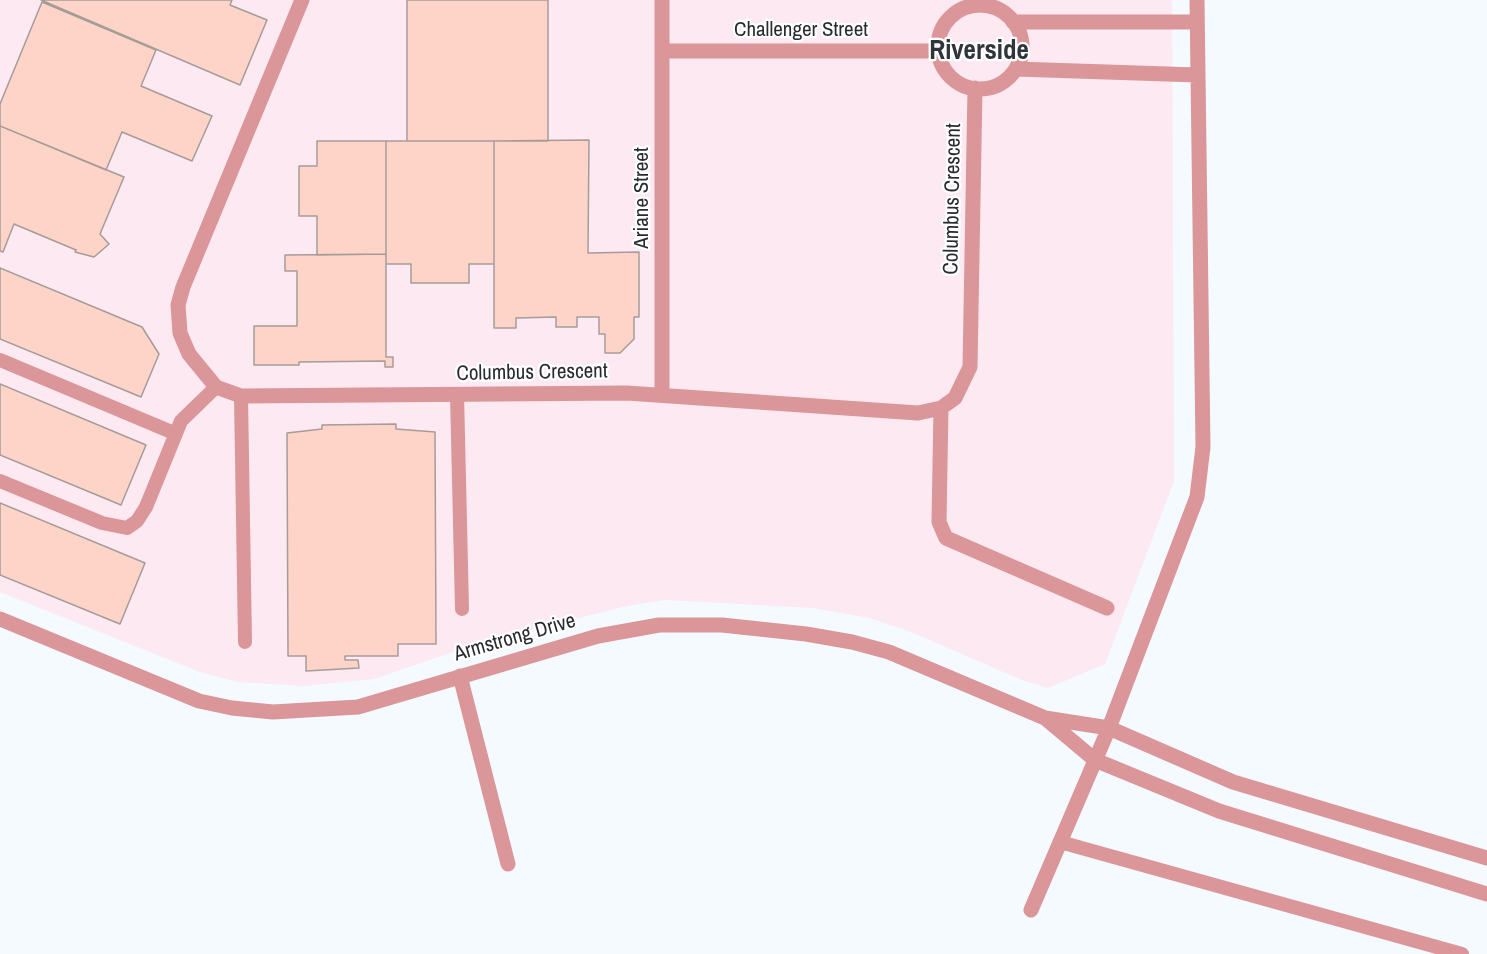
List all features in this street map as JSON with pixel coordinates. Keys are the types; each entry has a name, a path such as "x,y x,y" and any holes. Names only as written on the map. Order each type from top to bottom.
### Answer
{"street":[{"path":"216,387 189,354 180,333 178,305 187,276 302,0"},
{"name":"Ariane Street","path":"662,0 662,395"},
{"path":"1031,910 1108,728 1197,497 1203,447 1197,0"},
{"path":"971,3 999,9 1013,22 1022,42 1016,69 1006,80 994,86 968,87 950,76 939,59 941,31 948,20 971,3"},
{"path":"1013,22 1197,22"},
{"name":"Challenger Street","path":"663,51 939,51"},
{"path":"1016,69 1197,75"},
{"name":"Columbus Crescent","path":"216,387 241,396 627,393 918,413 941,408 955,399 964,384 971,357 975,88"},
{"path":"941,408 939,522 946,538 1107,608"},
{"name":"Armstrong Drive","path":"0,619 199,701 232,708 273,712 358,707 598,636 659,626 722,625 852,642 890,652 1045,718"},
{"path":"460,676 508,864"},
{"path":"1045,718 1108,728 1233,782 1487,858"},
{"path":"1045,718 1095,760 1242,819 1487,894"}],"lane":[{"path":"0,360 174,433"},
{"path":"0,481 102,523 127,528 137,521 146,507 174,433 181,421 216,387"},
{"path":"457,394 462,609"},
{"path":"241,396 244,642"},
{"path":"1060,842 1462,954"}],"shaded area":[{"path":"0,0 1172,0 1174,481 1105,664 1048,688 1022,680 911,632 870,618 812,608 666,600 627,606 479,643 374,679 304,686 237,682 200,672 0,592"}],"building":[{"path":"41,0 232,0 230,5 267,20 240,85"},
{"path":"407,0 548,0 548,141 407,141"},
{"path":"42,2 156,50 141,86 212,116 192,161 122,132 106,170 0,126 0,104"},
{"path":"0,126 124,177 100,234 109,244 94,257 75,252 76,250 14,224 3,252 0,251"},
{"path":"589,140 588,253 639,252 639,317 634,317 634,339 620,353 605,353 605,334 599,334 599,317 577,317 577,327 556,327 556,317 516,318 516,328 494,328 494,141"},
{"path":"317,141 386,141 386,254 317,255 317,216 299,216 299,166 317,166"},
{"path":"386,141 494,141 494,264 469,264 469,283 411,283 411,264 386,264"},
{"path":"386,254 386,357 393,357 393,367 385,367 385,361 254,365 254,326 297,326 297,271 285,271 285,255"},
{"path":"0,268 142,327 159,354 141,397 0,339"},
{"path":"0,384 146,445 121,505 0,455"},
{"path":"396,424 396,429 435,432 436,644 398,644 398,656 345,656 345,660 358,660 359,668 306,671 306,656 288,656 287,433 322,429 322,425"},
{"path":"0,503 145,563 120,624 0,575"}],"district":[{"name":"Riverside","path":"979,52"}]}
